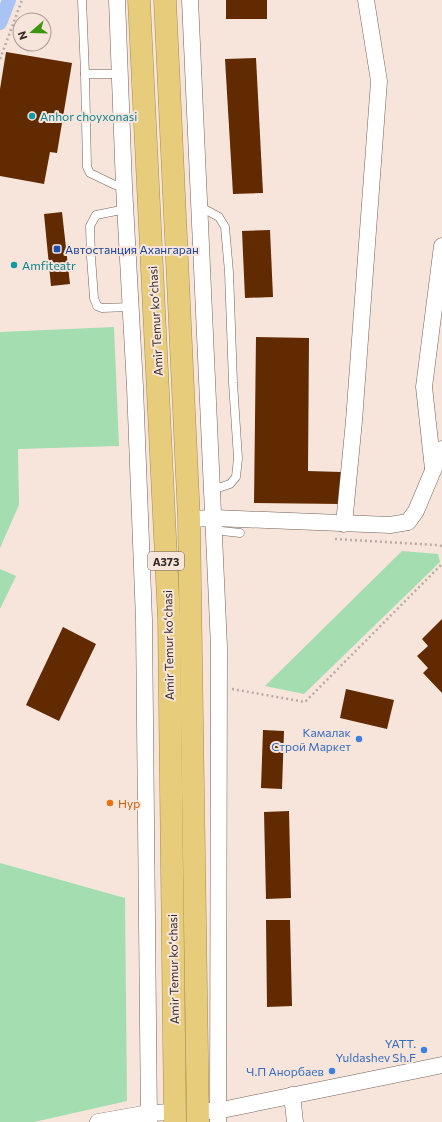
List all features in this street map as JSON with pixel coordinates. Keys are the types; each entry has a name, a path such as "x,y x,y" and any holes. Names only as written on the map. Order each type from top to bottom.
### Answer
{"highway":[{"name":"Amir Temur koʻchasi","path":"140,0 169,619 175,1117"},
{"name":"Amir Temur koʻchasi","path":"165,0 189,519 208,1117"},
{"path":"175,1117 208,1117"}],"street":[{"path":"117,0 144,620 149,1118"},
{"path":"190,0 219,640 208,1117 292,1095 442,1065"},
{"path":"344,524 354,421 380,81 366,0"},
{"path":"174,185 200,212"},
{"path":"433,470 424,387 442,246"},
{"path":"189,519 214,524 390,525 408,522 416,511 442,449"},
{"path":"292,1095 295,1122"},
{"path":"98,1122 175,1117"}],"lane":[{"path":"82,0 87,167 90,173 115,185 124,184"},
{"path":"85,74 120,74"},
{"path":"126,209 96,215 90,226 91,257 94,298 97,306 102,308 131,307"},
{"path":"200,212 219,218 225,227 229,272 233,384 238,458 236,477 230,484 212,490"},
{"path":"214,524 240,533"}],"path":[{"path":"0,59 22,0"},
{"path":"219,687 305,702 442,564"}],"green space":[{"path":"114,327 119,446 18,449 19,505 0,548 0,332"},
{"path":"402,551 438,554 440,562 304,694 265,686"},
{"path":"0,569 16,576 0,609"},
{"path":"0,863 125,898 127,1101 34,1122 0,1122"}],"building":[{"path":"226,0 267,0 267,19 226,19"},
{"name":"Anhor choyxonasi","path":"6,52 72,63 57,153 50,152 44,184 0,176 0,89"},
{"path":"256,58 263,193 233,194 225,59"},
{"name":"Автостанция Ахангаран","path":"62,212 70,284 51,286 44,214"},
{"path":"270,230 273,297 245,298 242,231"},
{"path":"256,337 309,338 308,471 341,472 341,504 254,503"},
{"path":"442,619 442,693 423,673 428,668 417,656 428,646 422,639"},
{"path":"63,627 96,644 59,721 26,705"},
{"path":"346,689 394,700 387,729 340,718"},
{"path":"263,730 284,731 282,789 261,788"},
{"path":"289,811 291,898 266,899 264,812"},
{"path":"266,920 290,920 292,1006 267,1007"}],"waterway":[{"path":"0,23 9,0"}],"place":[{"name":"Anhor choyxonasi","path":"32,116"},
{"name":"Автостанция Ахангаран","path":"57,249"},
{"name":"Amfiteatr","path":"14,265"},
{"name":"Камалак Строй Маркет","path":"359,739"},
{"name":"Нур","path":"110,803"},
{"name":"YATT. Yuldashev Sh.F","path":"424,1050"},
{"name":"Ч.П Анорбаев","path":"332,1071"}]}
